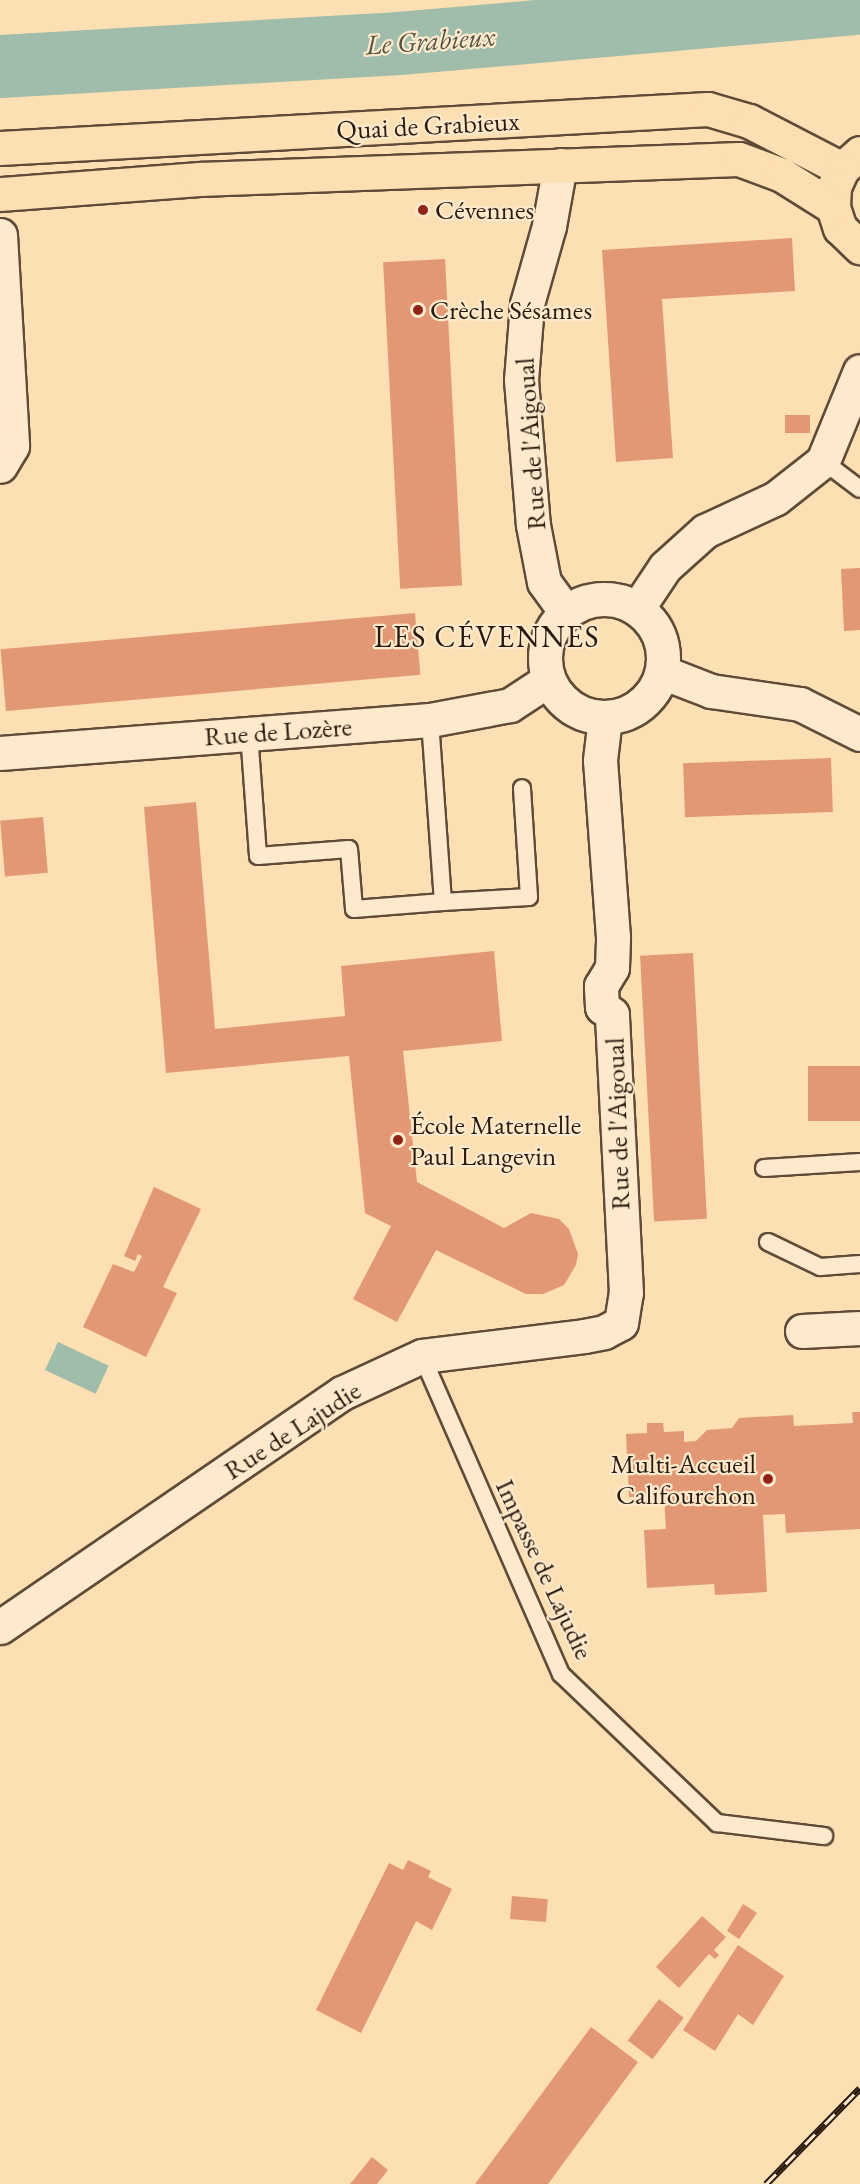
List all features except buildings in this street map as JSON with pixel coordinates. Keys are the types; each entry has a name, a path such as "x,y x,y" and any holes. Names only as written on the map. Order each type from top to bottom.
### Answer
{"main road":[{"name":"Quai de Grabieux","path":"0,148 708,110 750,121 851,161"},
{"name":"Quai de Grabieux","path":"0,194 199,179 739,159 782,175 833,207"},
{"path":"851,161 834,187 833,207 840,228 860,247"}],"street":[{"name":"Rue de l'Aigoual","path":"560,165 549,226 526,304 520,380 533,525 544,582 566,612"},
{"path":"0,235 12,446 0,466"},
{"path":"637,609 665,567 705,531 776,498 823,460 849,404 860,371"},
{"path":"601,599 637,609 659,636 662,672 654,690 641,705 624,714 605,718 571,708 549,680 546,643 566,612 601,599"},
{"path":"662,672 711,691 800,704 860,734"},
{"name":"Rue de Lozère","path":"0,753 430,720 510,705 549,680"},
{"name":"Rue de l'Aigoual","path":"605,718 600,760 613,947 612,968 601,986 602,1007 612,1014 626,1293 621,1323"},
{"name":"Rue de Lajudie","path":"0,1627 342,1393 422,1356 584,1336 604,1332 621,1323"},
{"path":"802,1331 860,1328"}],"lane":[{"path":"823,460 860,489"},
{"path":"430,720 443,902"},
{"path":"249,733 258,856 349,849 354,909 529,897 522,788"},
{"path":"764,1168 860,1162"},
{"path":"768,1242 820,1267 860,1264"},
{"name":"Impasse de Lajudie","path":"422,1356 561,1674 717,1823 824,1836"}],"shaded area":[{"path":"752,0 860,0 860,22 753,12"},
{"path":"58,1342 109,1366 96,1394 45,1370"}],"waterway":[{"name":"Le Grabieux","path":"0,66 399,43 860,3"}],"railway":[{"path":"766,2184 860,2088"}],"place":[{"name":"Cévennes","path":"423,210"},
{"name":"Crèche Sésames","path":"418,310"},
{"name":"École Maternelle Paul Langevin","path":"398,1140"},
{"name":"Multi-Accueil Califourchon","path":"768,1479"}],"district":[{"name":"LES CÉVENNES","path":"487,637"}]}
